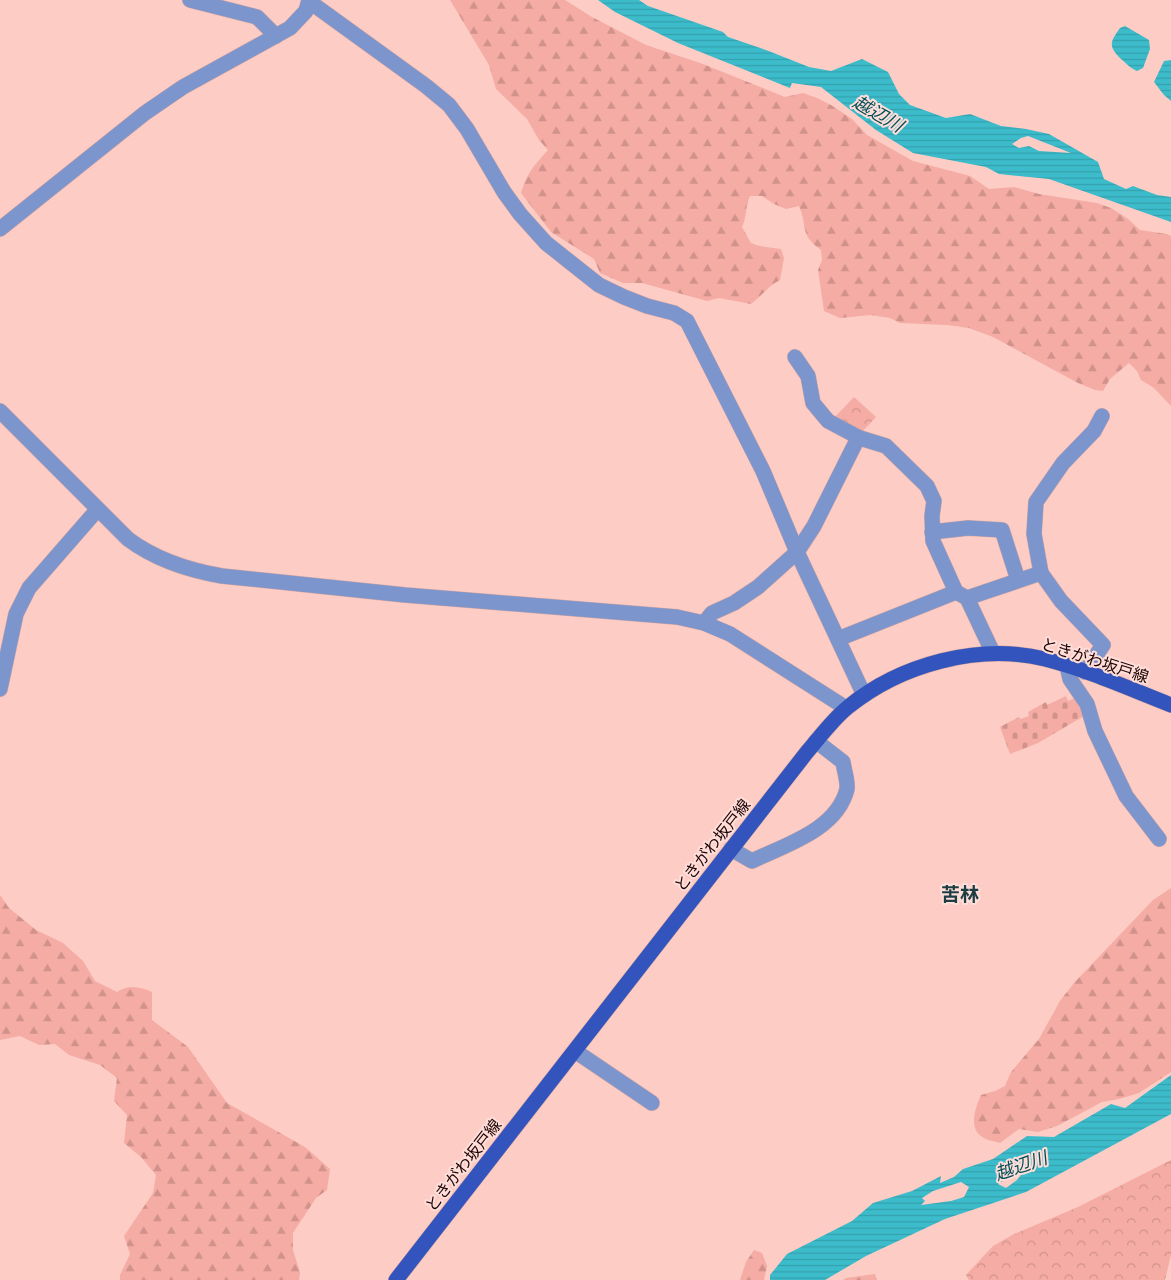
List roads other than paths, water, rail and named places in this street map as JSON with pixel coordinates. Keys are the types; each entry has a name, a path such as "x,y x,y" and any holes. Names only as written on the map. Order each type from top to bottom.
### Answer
{"main road":[{"name":"ときがわ坂戸線","path":"396,1280 731,849 816,741 846,708 864,695 896,678 926,666 966,656 993,653 1044,659 1085,672 1171,705"}],"street":[{"path":"190,0 257,17 276,36"},
{"path":"0,229 145,113 183,87 276,36 297,22 306,11 310,1 426,86 448,105 467,129 504,192 520,214 546,243 599,285 624,297 674,313 687,321 763,471 796,552 864,695"},
{"path":"796,357 808,376 813,403 828,421 860,438 886,446 927,486 934,501 932,516 933,541 993,653"},
{"path":"0,411 97,510 137,546 170,563 203,573 405,595 677,617 704,622 730,634 846,708"},
{"path":"1085,672 1103,645 1062,601 1041,573 1034,534 1036,502 1063,463 1094,431 1102,416"},
{"path":"704,622 712,613 734,603 758,587 796,552 814,526 856,442 860,438"},
{"path":"0,689 16,614 29,588 97,510"},
{"path":"932,532 968,528 1002,530 1018,580"},
{"path":"838,639 962,595 1041,573"},
{"path":"1067,666 1070,679 1086,704 1095,731 1126,796 1159,839"},
{"path":"731,849 752,861 820,828 832,816 847,788 843,762 816,741"},
{"path":"575,1051 652,1103"}],"water":[{"name":"越辺川","path":"598,0 639,0 648,6 723,32 728,37 809,67 831,71 862,59 888,72 899,94 910,105 946,118 970,114 1001,126 1049,134 1098,162 1104,179 1126,189 1133,186 1157,195 1171,197 1171,222 1049,179 999,174 986,167 913,153 876,130 821,87 792,83 790,88 678,43 615,12","holes":["1028,136 1071,153 1039,151 1029,146 1019,148 1012,144"]},
{"path":"1125,26 1149,40 1150,49 1143,68 1137,71 1121,59 1112,47 1114,37 1120,28"},
{"path":"1171,60 1171,101 1154,82 1164,61"},
{"name":"越辺川","path":"1171,1075 1171,1114 1026,1192 945,1219 866,1256 825,1280 770,1280 770,1275 787,1254 852,1221 873,1203 912,1191 941,1176 940,1183 954,1177 963,1169 993,1159 1027,1136 1054,1137 1111,1104 1125,1108","holes":["1014,1173 1021,1175 1006,1188 998,1184","961,1182 969,1187 964,1197 951,1201 921,1205 925,1201 922,1198 933,1191"]}],"district":[{"name":"苦林","path":"960,894"}]}
